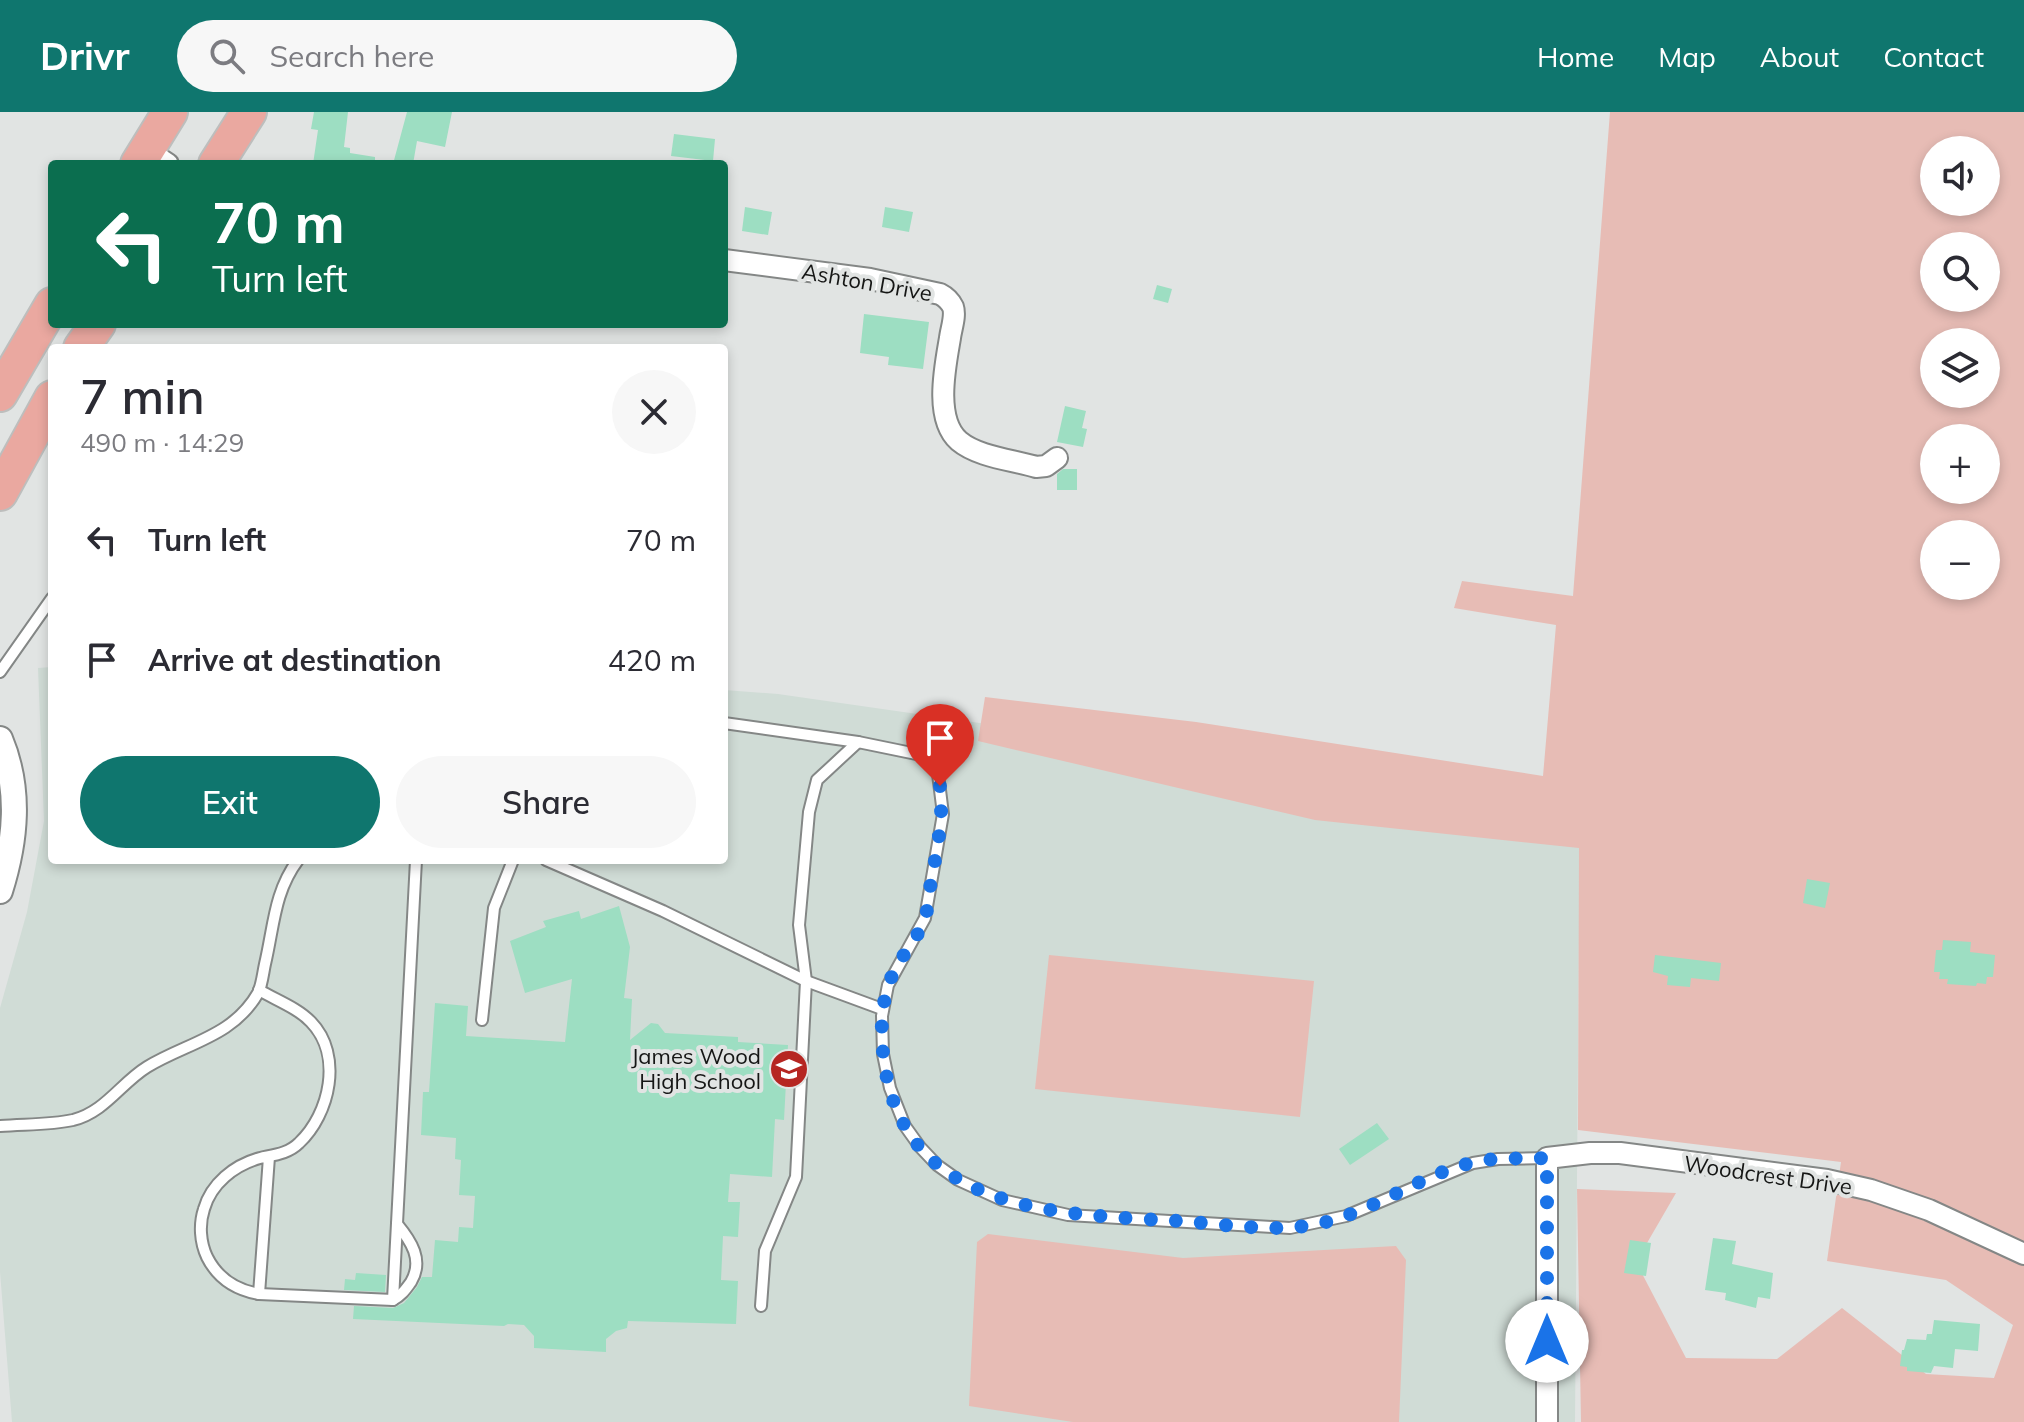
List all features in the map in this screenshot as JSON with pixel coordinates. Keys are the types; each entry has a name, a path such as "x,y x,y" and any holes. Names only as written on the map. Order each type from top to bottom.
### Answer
{"highway":[{"path":"151,159 170,112"},
{"path":"219,160 249,112"},
{"path":"0,394 48,312"},
{"path":"0,493 48,410"}],"street":[{"name":"Ashton Drive","path":"728,261 870,279 947,298 954,313 946,357 944,393 945,418 951,432 973,449 1036,467 1046,466 1057,458"},
{"path":"0,739 13,785 15,814 13,843 0,891"},
{"name":"Woodcrest Drive","path":"1547,1158 1620,1153 1827,1180 1871,1190 1929,1210 2024,1254"},
{"path":"1547,1158 1547,1422"}],"lane":[{"path":"0,672 48,604"},
{"path":"728,724 858,742 936,758 943,814 925,918 888,985 882,1009 883,1054 890,1088 905,1126 937,1165 967,1185 1031,1208 1068,1215 1290,1228 1346,1216 1473,1163 1547,1158"},
{"path":"761,1306 765,1251 796,1177 806,981 799,925 809,812 817,780 858,742"},
{"path":"0,1126 73,1120 95,1112 148,1067 217,1035 248,1008 259,990 273,916 284,878 295,864"},
{"path":"393,1300 416,864"},
{"path":"482,1020 494,908 511,864"},
{"path":"555,864 663,911 806,981 882,1009"},
{"path":"259,990 302,1014 313,1024 325,1042 330,1063 329,1088 322,1111 298,1144 243,1165 213,1188 201,1218 203,1245 213,1268 241,1291 393,1300 401,1296 417,1266 411,1241 397,1224"},
{"path":"259,1294 269,1157"}],"shaded area":[{"path":"1610,112 2024,112 2024,1422 1581,1422 1577,1189 1676,1193 1636,1262 1686,1358 1777,1359 1842,1308 1926,1374 1994,1378 2013,1325 1946,1280 1827,1261 1841,1162 1578,1130 1579,848 1315,820 978,741 985,697 1196,722 1543,776 1556,625 1454,608 1462,581 1573,596"},
{"name":"James Wood High School","path":"48,667 48,864 728,864 728,690 778,694 1580,809 1575,1422 12,1422 0,1272 0,1008 27,912 44,821 38,668"},
{"path":"1049,955 1314,981 1300,1117 1035,1089"},
{"path":"988,1234 1183,1258 1396,1246 1406,1260 1399,1422 1073,1422 969,1406 977,1242"}],"building":[{"path":"314,112 348,112 344,147 350,148 350,153 375,157 375,160 314,160 318,130 311,129"},
{"path":"407,112 452,112 445,147 417,141 414,160 394,160"},
{"path":"674,134 715,139 713,160 671,156"},
{"path":"745,207 772,212 768,235 742,231"},
{"path":"885,207 913,212 909,232 882,227"},
{"path":"1157,285 1172,289 1168,303 1153,299"},
{"path":"864,314 929,322 923,369 888,365 889,357 860,353"},
{"path":"1065,406 1086,411 1082,428 1087,429 1083,447 1057,442"},
{"path":"1063,469 1077,469 1077,490 1057,490 1057,474"},
{"path":"1807,879 1830,883 1825,908 1803,903"},
{"path":"619,906 630,947 624,998 632,999 630,1040 651,1023 658,1024 665,1033 738,1037 738,1042 788,1045 784,1120 775,1119 772,1177 730,1174 728,1202 740,1202 738,1237 723,1236 721,1280 738,1281 736,1324 628,1321 627,1328 616,1331 606,1339 606,1352 534,1348 534,1336 524,1325 353,1319 354,1306 393,1308 404,1303 422,1277 432,1277 435,1240 458,1242 459,1227 473,1228 475,1196 459,1195 461,1160 455,1159 456,1138 421,1135 423,1092 429,1092 435,1003 468,1006 466,1036 565,1042 572,979 525,993 510,941 546,927 543,921 579,911 581,919"},
{"path":"1943,940 1971,942 1970,952 1995,955 1993,977 1987,977 1986,984 1977,983 1976,986 1947,984 1948,979 1939,979 1940,972 1934,972 1936,950 1942,950"},
{"path":"1655,955 1721,963 1719,981 1691,978 1690,987 1667,985 1668,976 1653,972"},
{"path":"1377,1123 1389,1139 1350,1165 1339,1149"},
{"path":"1713,1238 1736,1241 1732,1264 1773,1273 1770,1299 1758,1297 1756,1308 1725,1300 1726,1293 1705,1290"},
{"path":"1630,1240 1651,1243 1646,1276 1624,1273"},
{"path":"356,1273 386,1275 385,1292 344,1290 345,1279 355,1280"},
{"path":"1934,1320 1980,1324 1978,1351 1955,1349 1953,1368 1934,1366 1931,1373 1907,1371 1907,1367 1900,1366 1907,1339 1926,1340 1927,1334 1932,1334"}],"place":[{"name":"James Wood High School","path":"789,1069"}],"route":[{"path":"940,786 943,814 925,918 888,985 882,1016 883,1054 898,1111 920,1147 937,1165 976,1190 1002,1200 1068,1215 1290,1228 1346,1216 1473,1163 1547,1158 1547,1341"}]}
